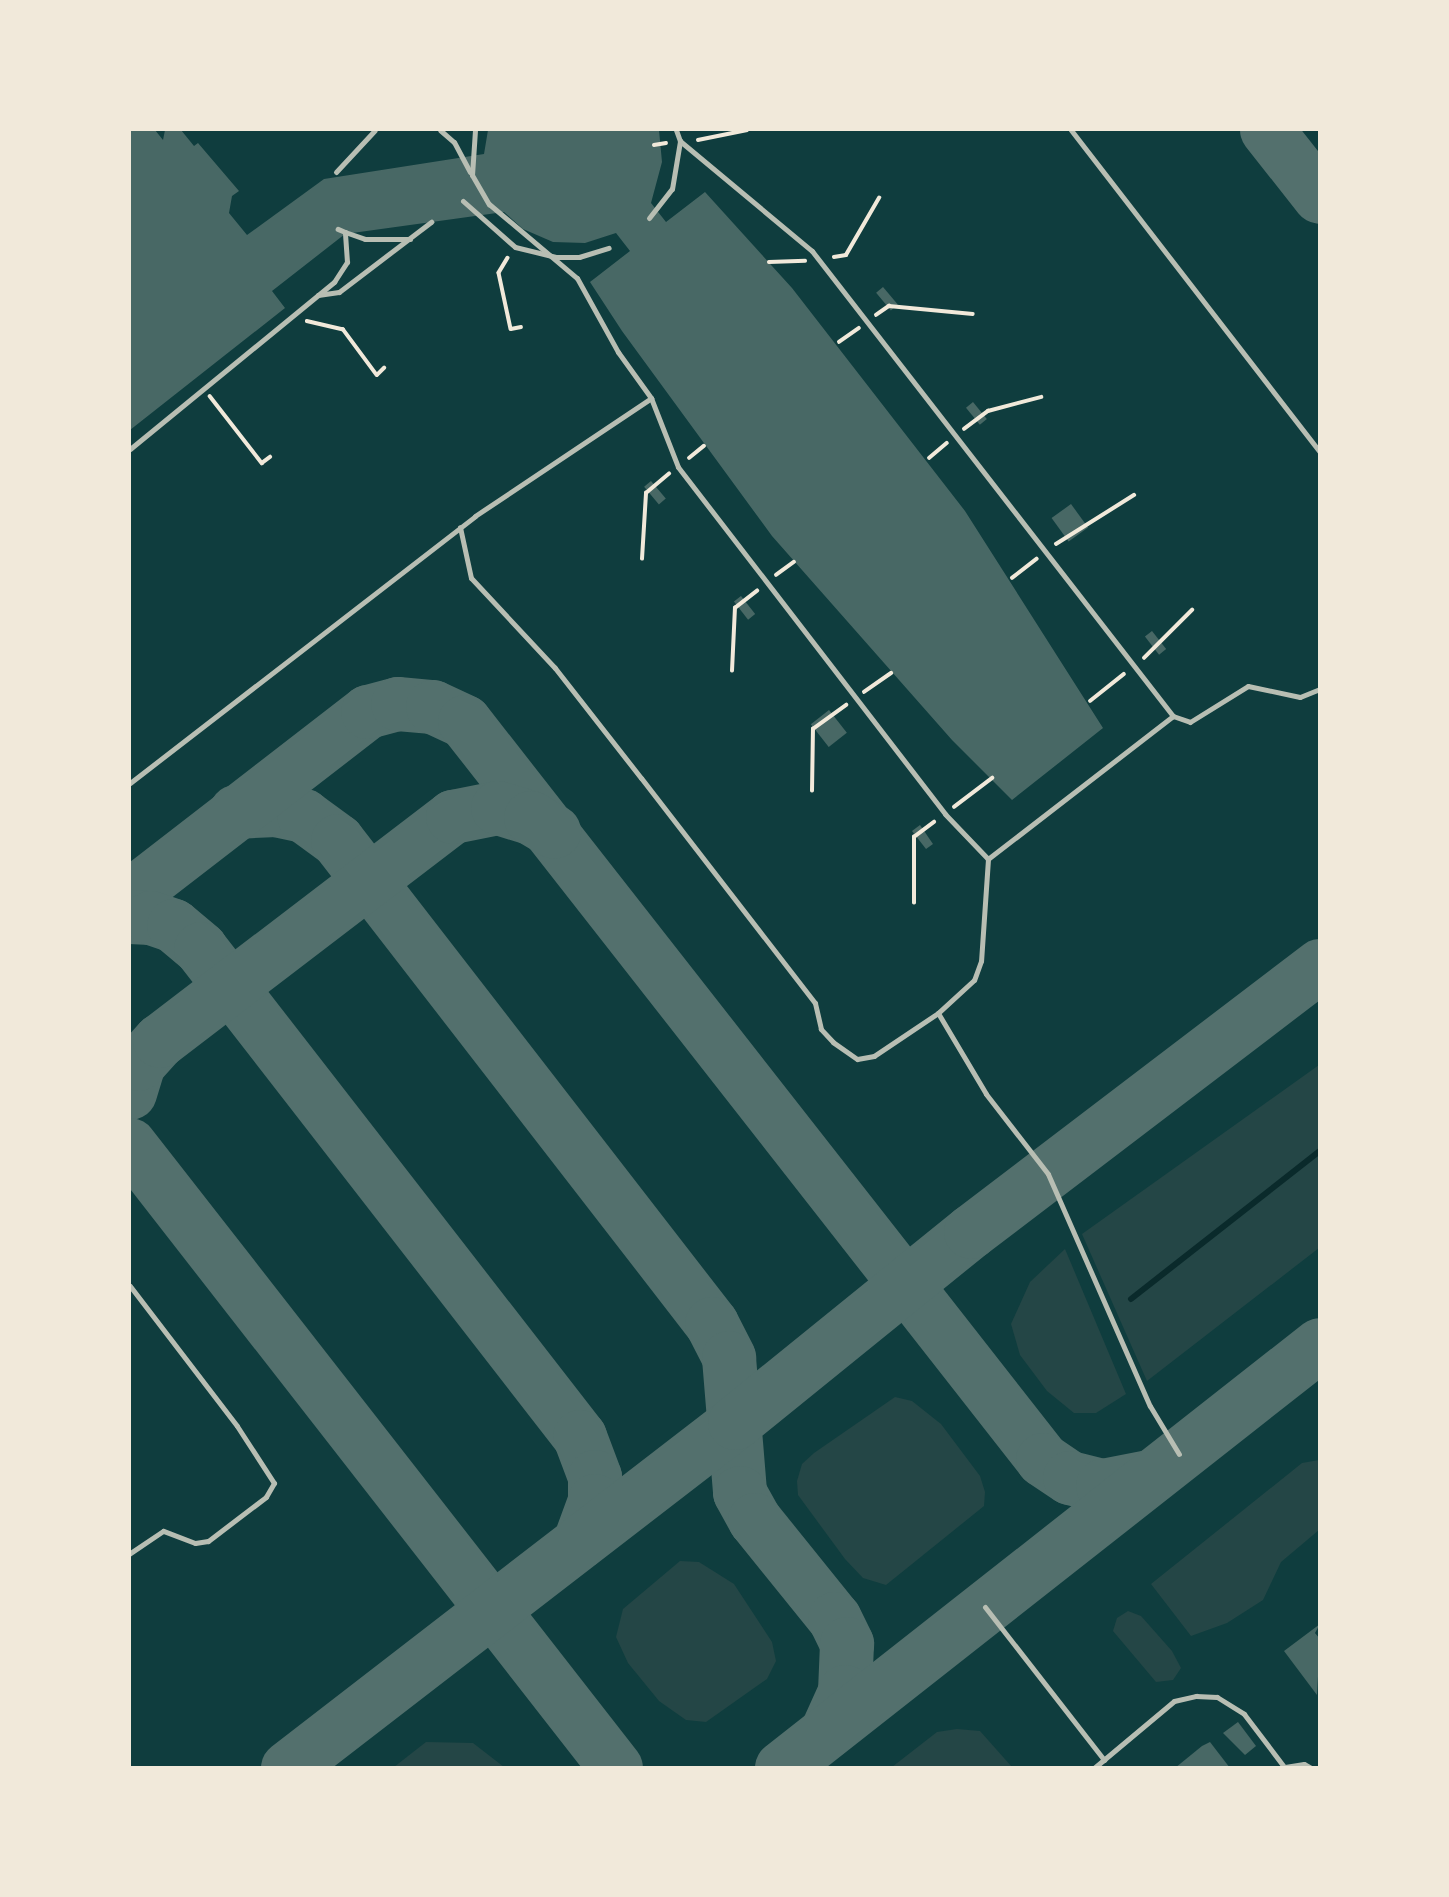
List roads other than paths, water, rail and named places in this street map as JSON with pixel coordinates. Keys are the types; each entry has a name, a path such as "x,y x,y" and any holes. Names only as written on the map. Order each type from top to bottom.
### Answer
{"lane":[{"path":"364,130 365,137"},
{"path":"337,172 365,137 375,130"},
{"path":"443,130 502,219 556,257 577,278 618,352 651,398 678,467 945,814 988,859 981,961 974,980 938,1013 874,1056 858,1059 833,1042 821,1029 815,1003 634,768 555,668 471,578 460,527"},
{"path":"472,175 475,130"},
{"path":"676,130 680,141 819,260 1173,716 1190,722 1248,686 1300,697 1320,690"},
{"path":"1071,130 1320,452"},
{"path":"649,218 671,189 680,141"},
{"path":"463,201 476,217 515,247 556,257 579,257 609,248"},
{"path":"317,295 339,292 431,222"},
{"path":"130,449 293,318 343,270 342,230 365,239 410,239"},
{"path":"130,783 460,527 651,398"},
{"path":"988,859 1173,716"},
{"path":"938,1013 986,1094 1048,1174 1150,1406 1179,1454"},
{"path":"130,1286 237,1426 274,1483 266,1497 208,1541 195,1543 163,1531 130,1552"},
{"path":"985,1607 1104,1760"},
{"path":"1094,1768 1174,1701 1196,1696 1217,1697 1244,1714 1285,1767 1304,1764 1311,1768"}],"waterway":[{"path":"1131,1299 1320,1151"}]}
